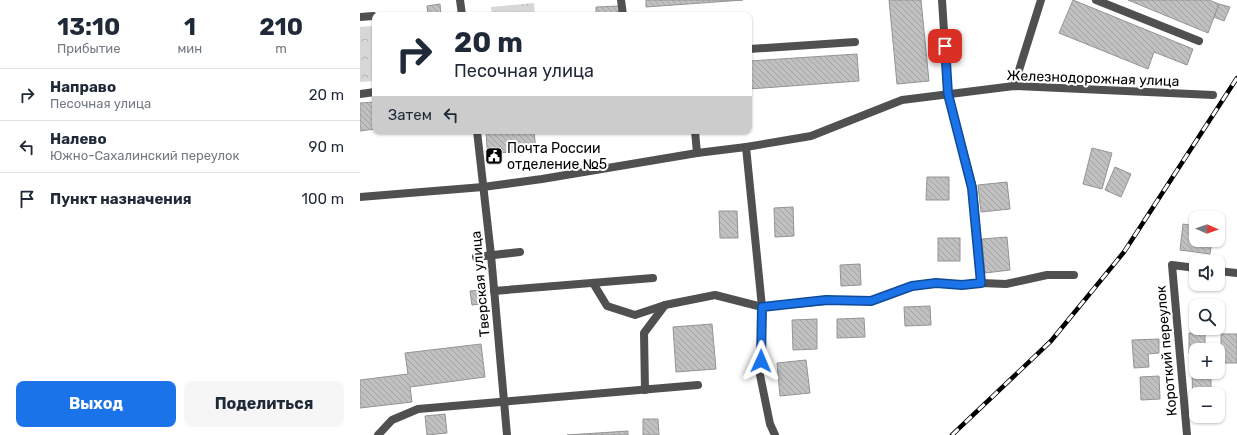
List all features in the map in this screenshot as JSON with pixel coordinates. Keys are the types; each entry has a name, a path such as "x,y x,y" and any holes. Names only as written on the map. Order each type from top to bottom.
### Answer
{"street":[{"path":"460,0 462,12"},
{"path":"622,0 623,12"},
{"path":"942,0 948,94 972,188 981,283"},
{"path":"1014,86 1041,0"},
{"path":"1096,0 1199,41"},
{"path":"360,18 372,16"},
{"path":"752,49 855,42"},
{"name":"Железнодорожная улица","path":"360,197 484,187 811,136 902,100 1014,86 1213,96"},
{"path":"360,94 372,92"},
{"name":"Тверская улица","path":"476,134 491,255 507,435"},
{"path":"695,134 697,153"},
{"path":"746,147 762,307 760,375 770,424 775,435"},
{"path":"476,257 520,252"},
{"name":"Короткий переулок","path":"1186,435 1172,265 1189,267"},
{"path":"1225,272 1237,273"},
{"path":"593,283 607,306 635,315 665,305 715,295 762,307 826,300 871,301 912,286 936,283 962,285 981,283 1006,284 1047,275 1074,276"},
{"path":"494,291 653,278"},
{"path":"645,390 644,333 665,305"},
{"path":"378,435 392,420 418,409 698,385"}],"green space":[{"path":"534,3 535,12 492,12 491,7"},
{"path":"372,26 372,81 360,82 360,27"}],"building":[{"path":"646,0 743,0 646,7"},
{"path":"889,0 921,0 929,81 897,84"},
{"path":"1073,0 1193,49 1187,65 1154,52 1148,69 1059,33"},
{"path":"1128,0 1209,0 1219,4 1208,33"},
{"path":"440,4 441,12 428,12 427,6"},
{"path":"1219,4 1230,7 1224,21 1214,17"},
{"path":"619,6 619,12 596,12 596,7"},
{"path":"857,54 859,81 752,89 752,61"},
{"path":"372,102 372,129 360,131 360,103"},
{"path":"486,134 534,134 536,150 499,153 499,160 488,161"},
{"path":"1092,148 1112,153 1102,189 1083,184"},
{"path":"1115,167 1131,174 1121,197 1105,190"},
{"path":"927,177 949,177 949,200 926,200"},
{"path":"1007,182 1010,209 981,212 978,185"},
{"path":"793,207 794,236 775,237 774,208"},
{"path":"719,211 737,211 738,238 720,238"},
{"path":"1183,224 1189,225 1189,247 1211,247 1210,254 1180,250"},
{"path":"1007,237 1010,270 985,273 982,239"},
{"path":"938,238 960,238 960,261 938,261"},
{"path":"860,264 861,285 841,286 840,265"},
{"path":"480,290 482,304 472,305 470,291"},
{"path":"930,306 931,325 905,326 904,307"},
{"path":"864,318 865,337 837,338 837,319"},
{"path":"817,319 817,349 793,350 792,320"},
{"path":"712,324 716,369 676,372 673,327"},
{"path":"1237,334 1237,363 1225,363 1225,343 1221,343 1221,335"},
{"path":"1189,335 1205,335 1205,343 1189,343"},
{"path":"1159,339 1159,353 1148,354 1149,367 1134,368 1132,340"},
{"path":"481,344 485,377 410,387 412,402 360,408 360,380 408,374 405,353"},
{"path":"806,360 810,393 780,396 777,363"},
{"path":"1159,376 1160,399 1141,400 1140,377"},
{"path":"1192,379 1211,379 1211,387 1192,387"},
{"path":"445,414 447,433 427,435 425,416"},
{"path":"643,419 658,419 659,435 643,435"},
{"path":"628,431 628,435 567,435"}],"railway":[{"path":"952,435 1051,341 1124,252 1237,78"}],"place":[{"name":"Почта России отделение №5","path":"494,156"}],"route":[{"path":"761,361 762,307 826,300 871,301 912,286 936,283 962,285 981,283 972,188 948,94 945,46"}]}
